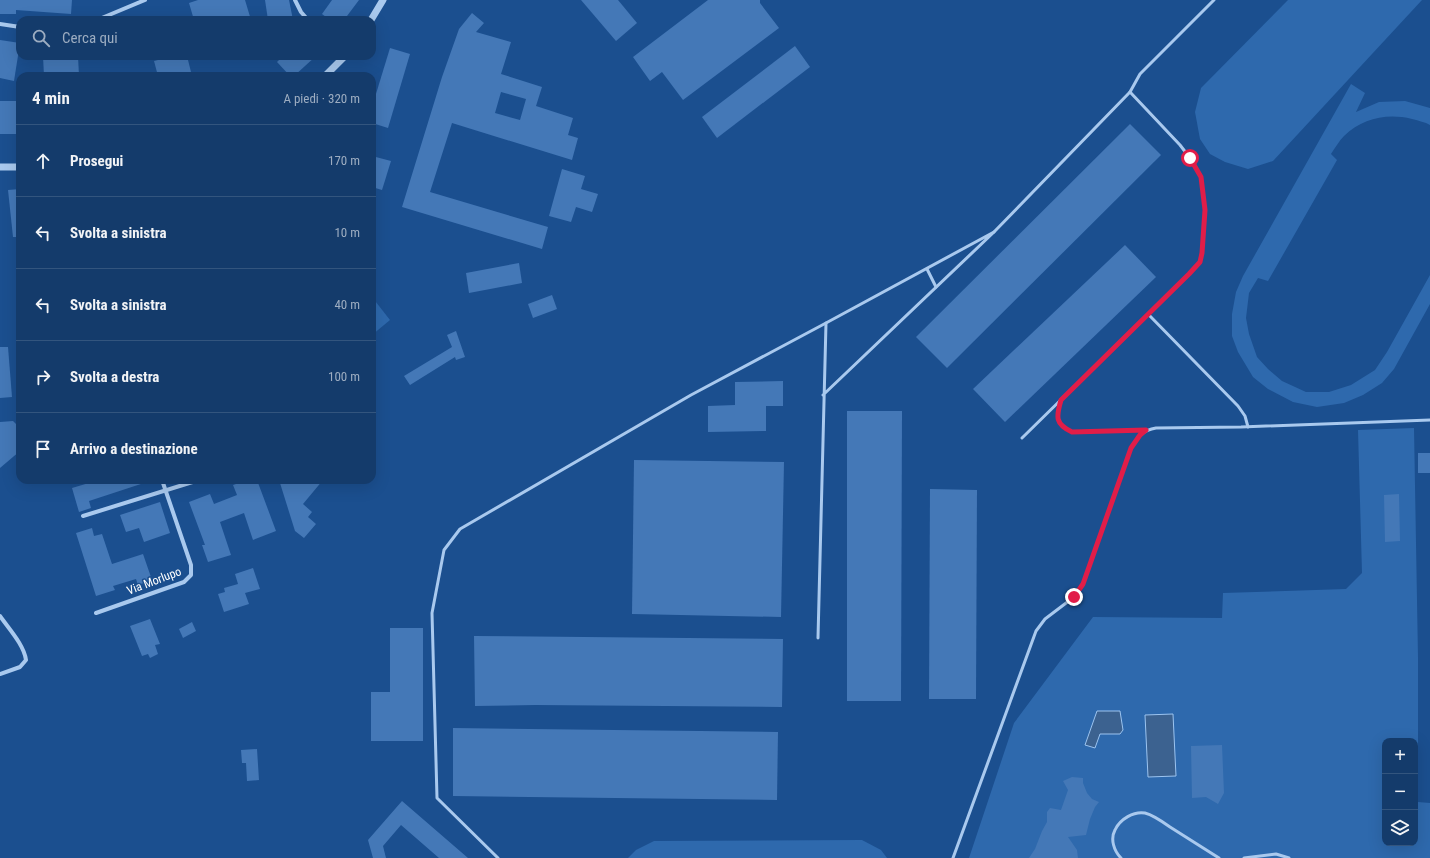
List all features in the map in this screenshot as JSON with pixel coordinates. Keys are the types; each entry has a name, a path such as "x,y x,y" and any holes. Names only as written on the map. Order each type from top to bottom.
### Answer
{"street":[{"path":"107,16 145,0"},
{"path":"295,0 304,16"},
{"path":"373,16 383,0"},
{"path":"0,24 16,26"},
{"path":"329,72 341,60"},
{"path":"0,168 16,167"},
{"name":"Via Morlupo","path":"96,613 184,582 191,575 191,565 163,484"},
{"path":"83,516 187,484"},
{"path":"0,616 22,648 26,655 26,660 20,667 0,674"}],"lane":[{"path":"823,395 994,232 1130,92 1140,74 1214,0"},
{"path":"1022,438 1200,262 1205,210 1201,177 1190,158 1180,145 1130,92"},
{"path":"498,858 437,798 432,613 444,550 460,530 691,395 994,232"},
{"path":"927,268 936,287"},
{"path":"1148,314 1238,406 1245,416 1248,427"},
{"path":"818,638 826,323"},
{"path":"1061,400 1057,414 1058,422 1062,428 1072,432 1430,420"},
{"path":"953,858 1036,631 1045,619 1074,597 1083,584 1131,448 1140,435 1146,430"},
{"path":"1121,858 1113,842 1114,830 1124,819 1138,813 1146,813 1219,858"},
{"path":"1244,858 1276,854 1289,858"}],"shaded area":[{"path":"1288,0 1422,0 1273,161 1248,169 1225,162 1210,154 1200,139 1195,112 1201,88"},
{"path":"1351,84 1365,93 1356,112 1379,102 1405,101 1430,108 1430,125 1403,117 1376,118 1351,130 1339,142 1331,154 1337,160 1268,281 1258,278 1249,293 1246,318 1249,334 1257,357 1282,381 1306,392 1329,392 1351,385 1375,370 1387,352 1430,275 1430,304 1394,369 1382,383 1363,395 1344,403 1317,407 1293,402 1268,389 1253,377 1238,352 1232,336 1232,314 1236,292 1243,276"},
{"path":"376,302 390,320 376,332"},
{"path":"1414,428 1418,738 1382,738 1382,846 1418,846 1418,802 1430,803 1430,858 969,858 1014,723 1093,617 1222,618 1223,593 1346,589 1362,573 1358,430"},
{"path":"1097,711 1120,711 1123,730 1120,734 1100,734 1095,748 1085,745"},
{"path":"1173,714 1176,776 1148,777 1145,715"},
{"path":"862,840 881,850 887,858 628,858 636,850 654,841"}],"building":[{"path":"0,0 72,0 71,14 16,10 16,14 0,14"},
{"path":"198,0 245,0 250,16 193,16 189,3"},
{"path":"265,0 289,0 292,16 267,16"},
{"path":"332,0 359,0 347,16 325,16 322,14"},
{"path":"581,0 618,0 637,23 616,41"},
{"path":"708,0 760,0 760,3 779,28 683,100 662,72 650,81 633,57"},
{"path":"472,13 484,23 476,32 511,42 501,74 542,87 536,106 573,118 568,135 578,138 572,160 452,123 430,192 548,227 542,249 402,207 442,77 459,29","holes":["501,92 526,99 520,120 495,113"]},
{"path":"0,40 16,42 16,60 17,60 14,81 0,78"},
{"path":"795,46 810,67 717,138 702,117"},
{"path":"390,48 410,54 388,128 376,124 376,94"},
{"path":"43,60 78,60 79,72 44,72"},
{"path":"188,60 191,72 157,72 154,61"},
{"path":"279,60 312,60 298,72 286,72 277,62"},
{"path":"0,101 16,101 16,134 0,134"},
{"path":"1130,124 1161,155 947,368 916,337"},
{"path":"376,157 391,161 382,190 376,188"},
{"path":"562,169 585,176 581,189 598,194 592,212 576,207 571,222 549,216"},
{"path":"16,189 16,237 13,237 8,190"},
{"path":"1125,245 1156,277 1005,422 973,389"},
{"path":"519,263 522,283 469,293 466,273"},
{"path":"552,295 557,309 533,318 528,304"},
{"path":"456,331 465,357 456,360 455,357 410,385 404,376 452,347 447,335"},
{"path":"0,347 8,347 12,397 0,398"},
{"path":"783,381 783,406 766,406 766,431 708,432 708,406 735,405 735,382"},
{"path":"847,411 902,411 901,701 847,701"},
{"path":"13,421 16,424 16,454 0,468 0,422"},
{"path":"1418,453 1430,453 1430,473 1418,473"},
{"path":"634,460 784,462 781,617 632,614"},
{"path":"86,484 141,484 89,501 91,508 79,512 72,488"},
{"path":"258,484 276,531 253,540 244,513 220,522 231,555 208,562 202,545 205,545 189,502 210,494 214,504 237,495 233,485"},
{"path":"280,484 320,484 303,504 312,512 308,517 316,524 304,538 295,531"},
{"path":"930,489 977,490 976,699 929,699"},
{"path":"1399,494 1400,541 1385,542 1384,495"},
{"path":"160,502 170,533 144,542 139,528 126,532 120,515"},
{"path":"92,528 94,536 102,534 112,564 143,554 152,580 138,585 136,579 113,586 115,590 96,596 76,533"},
{"path":"253,568 260,589 245,593 249,604 224,612 218,594 225,592 224,588 238,584 235,574"},
{"path":"150,619 160,644 155,645 158,654 150,658 148,654 142,656 130,626"},
{"path":"192,622 196,631 183,638 179,629"},
{"path":"390,628 423,628 423,741 371,741 371,692 390,692"},
{"path":"474,636 783,639 782,707 475,706"},
{"path":"453,728 778,732 777,800 453,796"},
{"path":"1222,745 1224,793 1218,804 1206,797 1192,798 1191,746"},
{"path":"257,749 259,780 247,781 246,763 242,763 241,750"},
{"path":"1072,777 1083,778 1083,783 1087,793 1092,799 1099,802 1090,819 1086,835 1068,837 1077,850 1078,858 1029,858 1035,849 1047,822 1047,812 1050,808 1061,810 1068,790 1063,781"},
{"path":"402,801 468,858 439,858 401,825 383,846 386,858 373,858 368,840"}],"route":[{"path":"1074,597 1083,584 1131,448 1140,435 1146,430 1072,432 1062,428 1058,422 1057,414 1061,400 1200,262 1205,210 1201,177 1190,158"}]}
